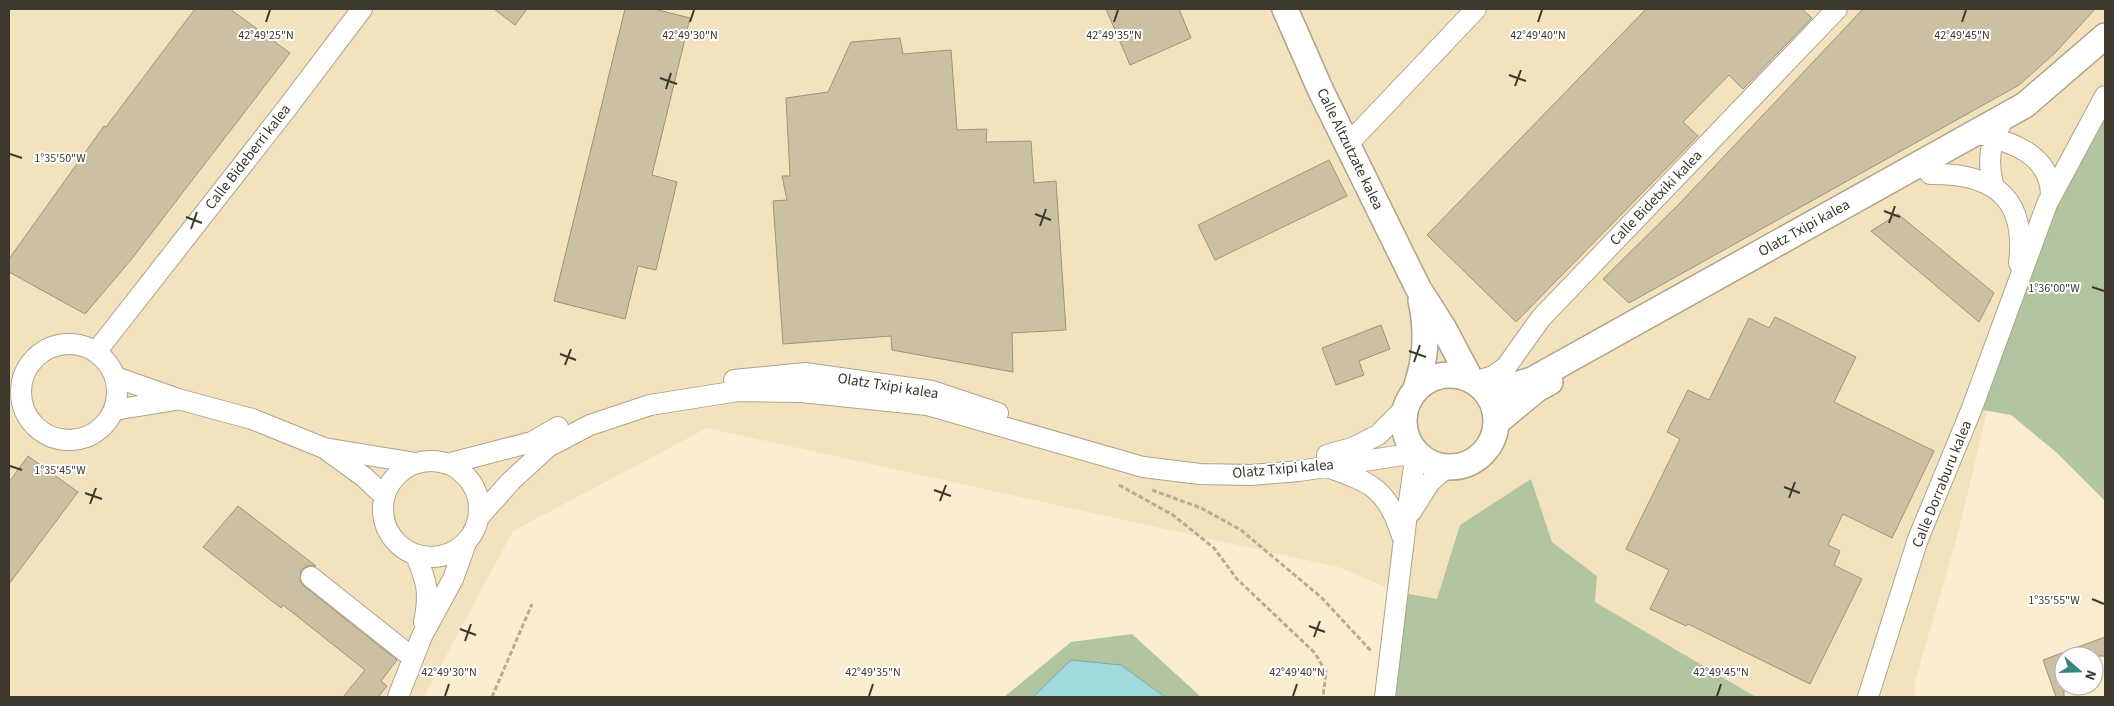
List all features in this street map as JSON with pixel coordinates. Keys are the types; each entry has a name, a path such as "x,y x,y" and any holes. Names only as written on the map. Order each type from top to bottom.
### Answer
{"main road":[{"name":"Calle Altzutzate kalea","path":"1285,9 1321,91 1418,288"},
{"name":"Olatz Txipi kalea","path":"1478,385 1532,380 1984,135 2078,76 2102,43"},
{"name":"Olatz Txipi kalea","path":"1496,422 1537,389 1930,174 1984,135 2008,114 2025,105 2102,43"},
{"path":"1418,288 1478,385 1494,407 1496,422 1494,438 1486,451 1473,462 1458,467 1447,467 1428,462 1416,453 1409,443 1405,432 1410,399 1425,360 1425,318 1418,288"},
{"path":"1410,399 1432,379 1444,375 1455,375 1478,385"}],"street":[{"name":"Calle Bideberri kalea","path":"96,352 288,108 362,9"},
{"path":"1348,144 1476,9"},
{"name":"Calle Bidetxiki kalea","path":"1478,385 1506,367 1541,318 1837,9"},
{"path":"2102,43 2105,22"},
{"name":"Calle Dorraburu kalea","path":"1873,692 1918,540 1972,408 2049,200 2105,96"},
{"path":"1930,174 1952,174 1992,184 1984,135 2020,148 2041,165 2050,183 2049,200 2038,209 2026,210 2012,205"},
{"name":"Calle Dorraburu kalea","path":"1992,184 2012,205 2020,235 2016,287"},
{"path":"69,344 83,346 96,352 108,363 115,377 117,388 114,410 106,423 94,433 80,439 64,440 50,436 36,428 15,400 16,378 36,358 54,346 69,344"},
{"name":"Olatz Txipi kalea","path":"448,464 532,442 581,414 668,390 805,373 932,391 1056,432 1138,455 1206,464 1278,464 1310,460 1352,448 1378,435 1410,399"},
{"path":"115,377 178,399 252,419 324,448 416,463 437,461 460,470 469,479 476,491 479,504 474,532 466,543 453,579 422,636 398,697"},
{"name":"Olatz Txipi kalea","path":"478,518 511,481 548,447 590,425 650,404 738,391 801,392 927,405 1143,467 1200,474 1251,475 1325,467 1416,453"},
{"path":"114,410 178,399"},
{"path":"324,448 364,477 384,496"},
{"path":"1385,697 1416,453"},
{"path":"416,463 396,476 384,496 382,511 385,526 397,544 416,556 429,558 442,556 455,551 466,543"},
{"path":"1325,467 1378,488 1405,532"},
{"path":"1405,532 1430,482 1447,467"},
{"path":"416,556 428,588 422,636"},
{"path":"311,577 413,658"}],"path":[{"path":"1119,485 1173,515 1214,548 1236,579 1316,653 1326,672 1323,697"},
{"path":"1152,490 1201,508 1241,530 1322,598 1376,657"},
{"path":"492,697 532,604"}],"shaded area":[{"path":"9,9 2105,9 2105,96 2017,287 1958,533 1914,685 1916,697 1756,697 1595,602 1597,576 1552,542 1531,479 1460,525 1437,599 1398,592 1338,567 707,428 513,531 424,697 9,697"}],"green space":[{"path":"2105,96 2105,501 2057,453 2011,415 1972,408 2047,204"},
{"path":"1531,479 1552,542 1597,576 1595,602 1756,697 1385,697 1398,592 1437,599 1460,525"},
{"path":"1132,634 1201,697 1165,697 1121,665 1034,697 1004,697 1071,642"}],"water":[{"path":"1071,660 1121,665 1165,697 1033,697"}],"building":[{"path":"195,9 230,9 290,53 130,261 85,314 9,272 9,259 104,126 106,127"},
{"path":"494,9 527,9 515,25"},
{"path":"625,9 654,9 690,18 652,175 677,182 656,270 638,266 625,319 554,301"},
{"path":"1106,9 1179,9 1191,38 1130,65"},
{"path":"1646,9 1802,9 1812,18 1743,89 1729,75 1683,122 1698,136 1516,322 1427,235"},
{"path":"1863,9 2095,9 2055,53 2019,85 1629,303 1603,279 1680,203"},
{"path":"900,38 903,54 951,50 957,130 987,129 986,142 1031,141 1034,183 1056,181 1066,330 1012,333 1013,372 892,350 891,336 783,344 773,201 787,200 782,176 790,176 786,98 828,92 851,42"},
{"path":"1329,160 1347,196 1215,260 1198,225"},
{"path":"1898,214 1994,293 1979,322 1871,231"},
{"path":"1775,317 1856,357 1834,402 1934,451 1892,538 1843,514 1828,545 1840,551 1834,565 1862,579 1810,684 1688,624 1686,626 1650,609 1669,570 1626,549 1680,439 1667,432 1688,390 1709,400 1749,318 1769,328"},
{"path":"1381,325 1390,349 1359,361 1364,375 1336,385 1322,348"},
{"path":"28,456 78,492 9,584 9,482"},
{"path":"238,506 316,566 307,566 301,570 300,581 304,586 397,660 381,681 387,686 378,697 343,697 365,670 283,605 281,608 203,547"},
{"path":"2105,637 2105,656 2104,646 2081,646"},
{"path":"2054,656 2054,691 2043,660"}]}
